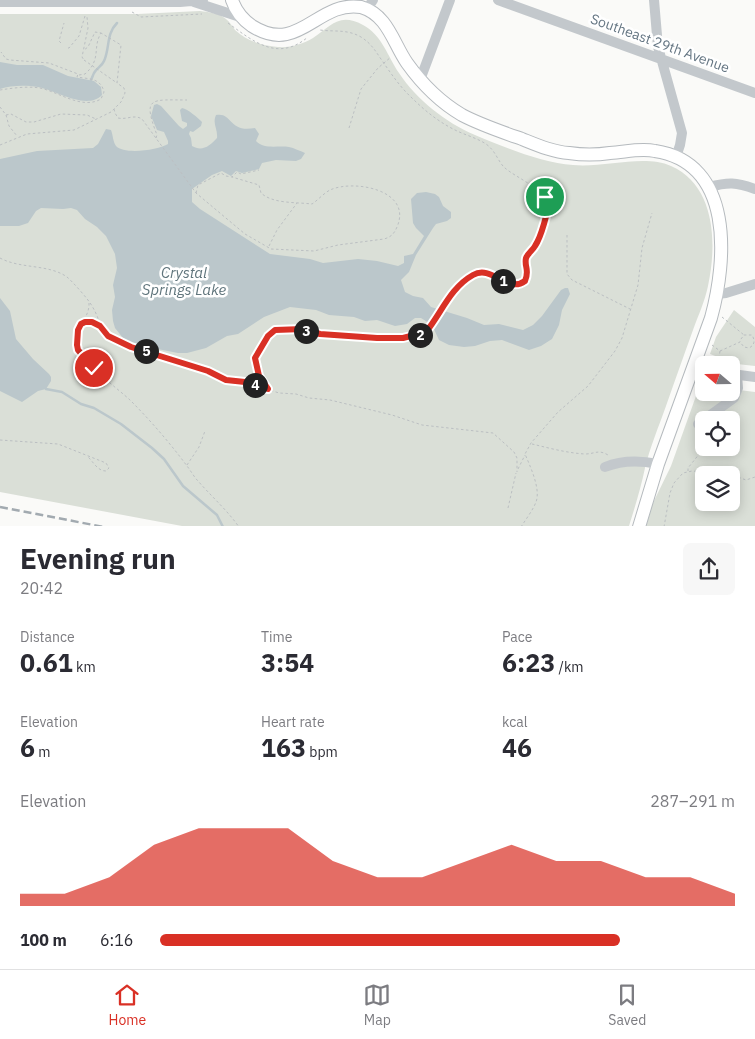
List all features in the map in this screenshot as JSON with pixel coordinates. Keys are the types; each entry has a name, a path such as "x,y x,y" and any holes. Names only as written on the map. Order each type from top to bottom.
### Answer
{"main road":[{"path":"232,0 240,17 257,29 274,34 298,30 325,11 337,7 370,5 386,25 399,50 420,80 443,102 466,117 489,127 566,153 585,154 646,150 667,153 690,165 699,173 709,187 716,206 720,229 721,258 717,294 702,341 701,356"},
{"path":"639,526 658,464 695,377"}],"street":[{"path":"420,80 450,0"},
{"name":"Southeast 29th Avenue","path":"498,0 755,93"},
{"path":"654,0 660,58 681,128 680,144 676,157"},
{"path":"0,2 198,1 240,17"},
{"path":"709,187 730,183 755,189"},
{"path":"717,294 755,284"},
{"path":"740,376 755,377"},
{"path":"716,411 730,401"},
{"path":"609,466 638,460 658,464"}],"path":[{"path":"128,9 141,17 204,14"},
{"path":"0,145 27,134 74,130 112,112 124,97 126,90 82,57 88,28 85,16 79,36 68,48"},
{"path":"224,19 254,42 274,48 293,48 312,33"},
{"path":"61,43 58,41 64,23"},
{"path":"268,389 259,376 255,358 268,336 275,330 303,329 312,333 344,337 403,338 426,332 453,291 475,274 486,272 505,282 518,284 525,281 528,271 527,256 536,245 547,209 548,200 537,189 502,166 500,158 485,143 455,130 434,118 410,97 370,43 354,33 339,30 316,31"},
{"path":"84,50 88,47 95,32 101,33 121,45 116,83"},
{"path":"1,52 10,60 49,63 82,76 94,64 97,53 97,41 101,33"},
{"path":"349,128 361,89 384,63 399,50"},
{"path":"0,90 31,87 41,88 66,98 89,102 102,98 103,87 95,80 77,77 78,74"},
{"path":"155,139 157,135 149,111 151,104 158,100 187,100"},
{"path":"0,107 6,115 9,126 17,137"},
{"path":"114,109 118,118 123,119 134,116 139,118 196,193 245,234 275,250 314,251 338,245 389,238 394,233 400,219 396,202 378,189 342,186 329,190 312,204 277,201 261,192 259,185 226,176 222,173 198,186 196,193"},
{"path":"6,115 11,114 26,122 34,122 61,114 87,115 97,120"},
{"path":"232,177 237,172 242,174 259,170"},
{"path":"269,247 277,230 297,202"},
{"path":"508,508 517,472 531,443 558,412 578,396 598,374 622,338 640,276 642,248 652,213"},
{"path":"567,235 567,274 572,280 631,310"},
{"path":"0,258 9,263 58,272 67,277 89,302 100,326 108,336 131,347 208,371 226,380 245,382 309,398 330,400 392,415 422,425 493,433 514,452 517,458 517,472"},
{"path":"89,302 88,313 77,335 78,350 94,368 130,400 239,526"},
{"path":"713,311 744,335 748,334 754,338 752,346"},
{"path":"81,324 92,322 100,326"},
{"path":"720,351 740,342 744,335"},
{"path":"702,341 715,346 720,351"},
{"path":"740,342 747,348 752,346"},
{"path":"752,346 755,350"},
{"path":"719,356 720,351"},
{"path":"187,466 199,447 205,431"},
{"path":"0,440 58,444 87,456 106,464 108,468 106,471 103,471 87,456"},
{"path":"531,443 586,454 601,451 608,455 609,466"},
{"path":"521,526 534,506 537,497 532,471 525,454"},
{"path":"688,472 688,468 698,456"},
{"path":"664,526 674,483 683,473 730,474 746,480 755,477"}],"shaded area":[{"path":"200,11 220,15 229,21 235,30 250,40 278,47 292,46 305,42 341,20 355,21 375,34 406,83 423,101 443,117 464,130 523,154 561,164 585,165 636,161 660,163 671,166 686,175 697,187 705,202 710,218 712,235 711,270 708,286 649,452 629,526 182,526 0,492 0,14 138,14"},
{"path":"734,310 755,327 755,366 740,364 740,356 715,356 710,354 716,337"},
{"path":"740,390 755,392 755,526 646,526 652,505 671,466 695,399 695,401 740,401"}],"water":[{"path":"0,62 17,65 43,65 68,76 94,81 101,87 102,95 88,101 71,98 34,86 14,86 0,89"},
{"name":"Crystal Springs Lake","path":"157,104 183,129 187,126 187,123 182,121 180,110 182,108 202,122 201,126 193,132 190,131 189,134 192,146 196,148 206,147 217,138 215,118 216,115 221,115 240,128 255,128 259,134 256,141 260,144 289,147 305,153 301,159 296,161 276,160 262,163 259,169 242,173 236,171 231,176 222,171 212,175 192,189 192,202 200,209 270,254 310,259 323,263 358,259 398,266 404,263 404,256 413,254 424,236 413,223 411,199 417,193 435,194 439,197 443,206 451,212 451,218 436,224 416,255 409,272 401,280 405,292 423,298 431,307 484,325 499,324 523,330 533,325 542,316 561,290 568,288 570,294 552,339 541,346 529,350 502,340 464,347 449,345 439,340 432,325 421,318 415,318 407,324 395,326 377,320 365,321 354,317 329,315 316,310 290,307 264,317 238,334 227,336 206,348 187,353 132,344 123,338 115,328 113,321 112,310 115,297 113,285 117,268 115,254 106,236 77,210 71,208 41,208 36,211 28,223 19,226 0,226 0,159 37,151 93,148 98,144 106,129 111,130 115,144 120,149 142,151 164,146 168,144 168,141 164,132 157,130 151,116 154,105"},
{"path":"0,298 10,311 16,339 51,377 51,381 46,389 38,391 22,402 0,391"}],"waterway":[{"path":"91,80 104,61 111,32 117,23"},
{"path":"46,389 62,392 81,404 94,408 121,424 152,448 164,459 183,486 217,515 222,526"}],"railway":[{"path":"0,507 99,526"}],"route":[{"path":"94,368 78,350 77,345 78,330 81,324 85,322 92,322 100,326 108,336 131,347 208,371 226,380 245,382 268,389 259,376 254,361 257,352 271,332 275,330 303,329 312,333 344,337 403,338 419,336 431,326 453,291 475,274 486,272 505,282 518,284 525,281 528,271 526,267 527,256 536,245 547,209 548,200 545,197"}]}
